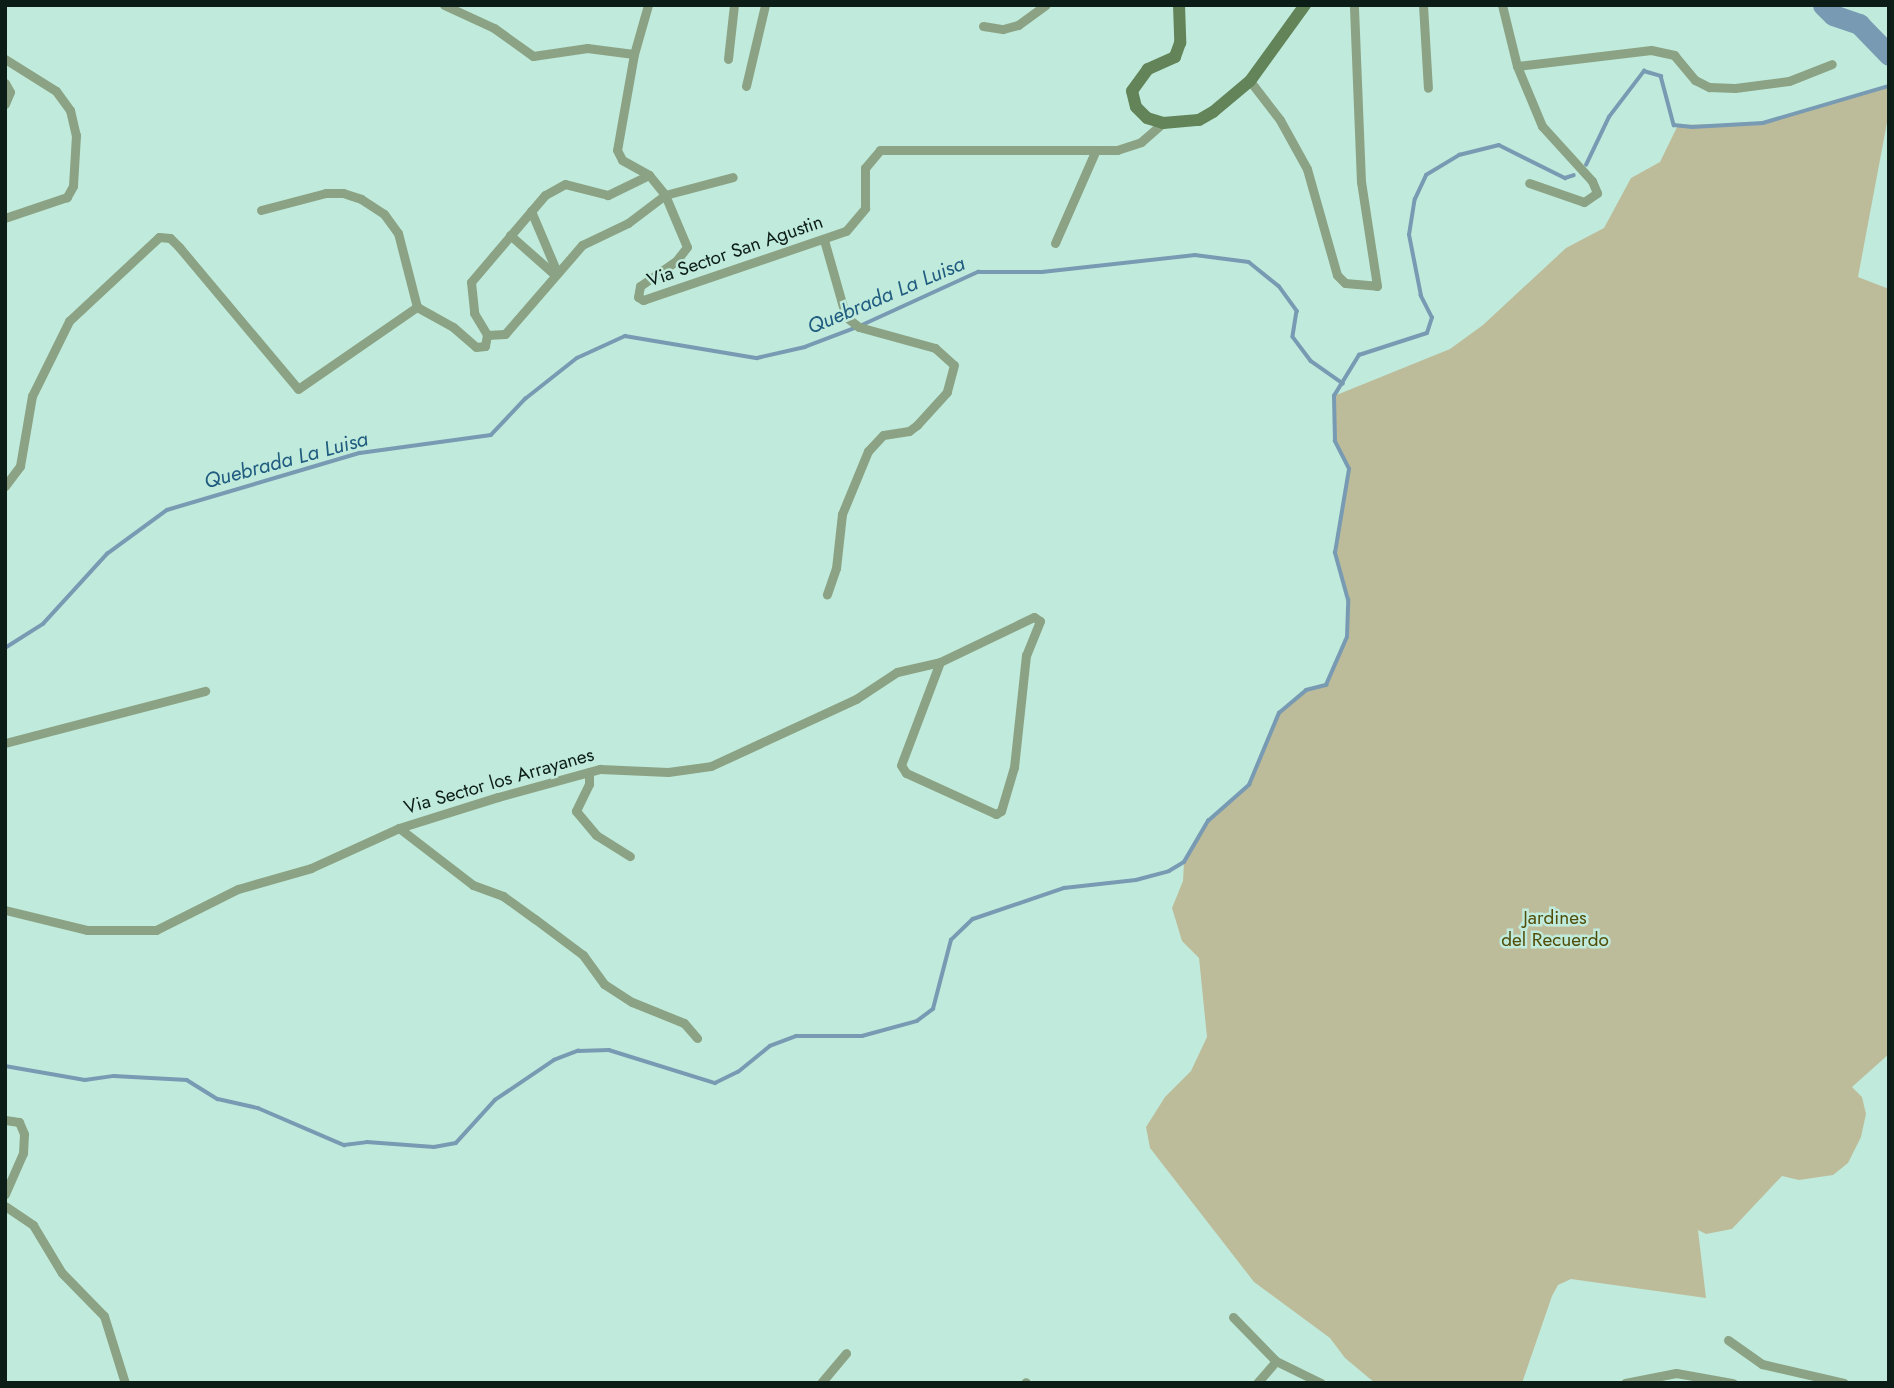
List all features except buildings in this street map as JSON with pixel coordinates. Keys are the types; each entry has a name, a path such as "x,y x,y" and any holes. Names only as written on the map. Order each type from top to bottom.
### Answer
{"street":[{"path":"444,5 494,28 533,57 587,48 634,54"},
{"name":"Via Sector San Agustin","path":"648,5 634,54 617,150 622,160 649,175 665,195 687,247 676,261 640,286 638,297 643,300 824,240 859,220 865,208 866,168 880,150 971,153 1052,148 1095,152 1141,142 1163,123"},
{"path":"728,59 734,5"},
{"path":"746,86 765,5"},
{"path":"983,26 1003,29 1018,24 1046,5"},
{"path":"1179,5 1180,43 1175,57 1148,69 1132,91 1136,107 1147,118 1163,123 1199,120 1250,81 1305,5"},
{"path":"1250,81 1280,120 1307,169 1336,275 1345,284 1377,286 1361,182 1354,5"},
{"path":"1423,5 1428,88"},
{"path":"1502,5 1517,66 1542,127 1592,181 1597,193 1584,202 1529,183"},
{"path":"1517,66 1651,50 1675,55 1695,80 1709,87 1735,88 1789,81 1832,65"},
{"path":"5,59 56,91 70,110 76,135 73,186 67,197 5,218"},
{"path":"5,83 10,93 5,104"},
{"path":"1055,243 1095,152"},
{"path":"261,210 326,193 343,192 361,199 384,214 398,233 417,307 476,347 485,346 487,335 474,313 471,282 553,188 565,184 608,195 649,175"},
{"path":"487,335 505,334 555,272 582,245 628,223 665,195 733,177"},
{"path":"531,211 555,272"},
{"path":"510,235 555,272"},
{"path":"5,486 20,466 32,396 69,321 159,237 170,238 179,247 298,389 417,307"},
{"path":"824,240 846,317 876,332 947,355 954,365 954,377 947,392 918,425 909,431 883,435 869,451 842,514 836,568 827,594"},
{"name":"Via Sector los Arrayanes","path":"5,910 87,930 156,930 238,889 311,868 400,828 589,772 615,768 668,772 711,766 856,699 897,672 940,662 1034,617 1040,621 1026,655 1014,768 1001,811 996,814 906,773 901,765 940,662"},
{"path":"5,743 205,691"},
{"path":"589,772 589,784 576,811 596,835 630,856"},
{"path":"400,828 473,885 503,896 583,955 604,984 632,1002 684,1023 697,1038"},
{"path":"5,1120 19,1122 24,1134 23,1153 5,1194"},
{"path":"5,1206 33,1226 62,1273 104,1316 125,1383"},
{"path":"1233,1317 1276,1361 1321,1383"},
{"path":"1728,1340 1762,1364 1844,1383"},
{"path":"821,1383 846,1353"},
{"path":"1257,1383 1276,1361"},
{"path":"1626,1383 1676,1373 1733,1383"}],"green space":[{"name":"Jardines del Recuerdo","path":"1889,86 1889,112 1858,277 1889,289 1889,1054 1852,1087 1862,1097 1866,1114 1861,1137 1848,1163 1833,1175 1799,1180 1782,1176 1732,1229 1706,1234 1698,1230 1706,1298 1571,1279 1558,1285 1552,1296 1522,1383 1375,1383 1345,1358 1330,1338 1254,1282 1150,1148 1146,1127 1165,1097 1191,1071 1207,1037 1199,958 1182,941 1172,908 1183,881 1184,862 1208,821 1249,785 1279,713 1306,690 1326,685 1347,637 1348,600 1335,553 1349,469 1335,441 1334,396 1450,349 1483,325 1566,248 1604,228 1631,178 1660,162 1678,125 1763,123"}],"waterway":[{"path":"1823,5 1833,15 1859,24 1889,55"},
{"path":"1586,165 1609,117 1644,71 1661,76 1674,125 1692,127 1763,123 1889,86"},
{"path":"5,1066 85,1080 114,1076 187,1080 218,1099 258,1108 344,1145 367,1142 434,1147 456,1143 495,1100 554,1060 578,1051 609,1050 715,1083 738,1072 770,1046 796,1036 862,1036 917,1021 933,1009 951,940 973,919 1064,888 1136,880 1169,871 1184,862 1208,821 1249,785 1279,713 1306,690 1326,685 1347,637 1348,600 1335,553 1349,469 1335,441 1334,396 1359,355 1427,333 1432,318 1421,296 1409,235 1415,199 1426,175 1459,155 1499,145 1565,178 1574,175"},
{"name":"Quebrada La Luisa","path":"862,325 978,272 1042,272 1195,255 1249,262 1279,286 1297,311 1293,337 1311,361 1343,383"},
{"name":"Quebrada La Luisa","path":"5,648 43,624 107,554 167,510 360,453 491,435 525,399 577,358 625,336 757,358 805,347 855,328"}]}
